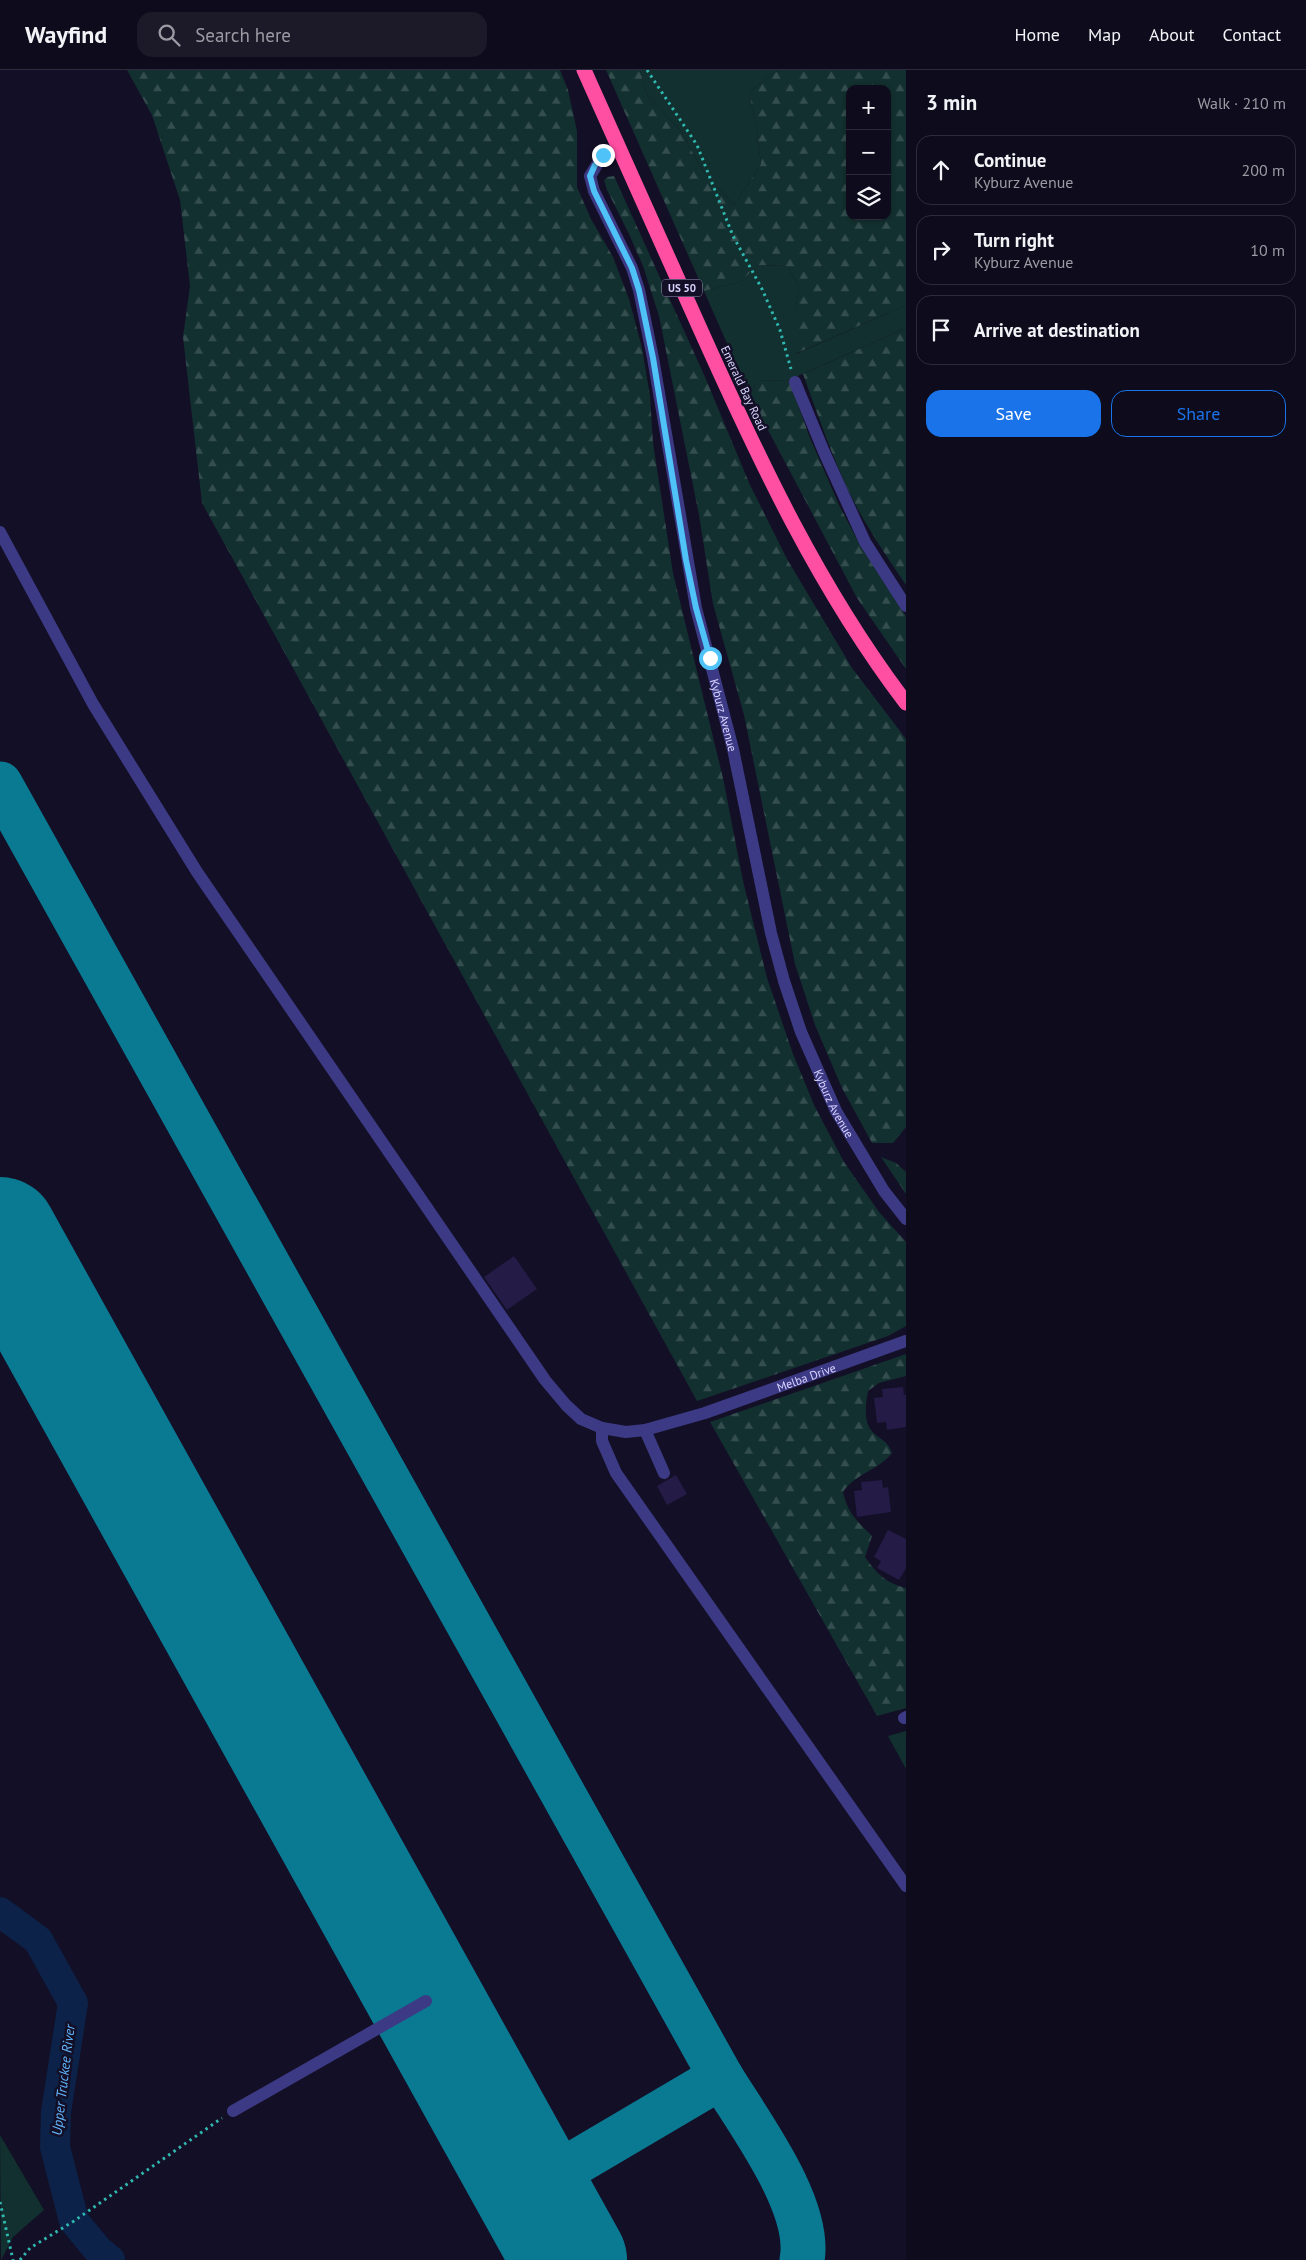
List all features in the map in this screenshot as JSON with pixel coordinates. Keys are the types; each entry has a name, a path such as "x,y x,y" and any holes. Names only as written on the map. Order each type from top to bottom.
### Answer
{"highway":[{"name":"Emerald Bay Road","path":"584,70 725,384 782,504 828,588 873,658 906,703"}],"street":[{"name":"Kyburz Avenue","path":"618,147 603,155 595,165 590,176 594,191 632,268 639,290 653,358 696,608 731,739 778,957 801,1032 836,1111 884,1191 906,1219"},
{"path":"795,382 865,542 906,606"},
{"name":"Melba Drive","path":"0,532 94,704 197,872 545,1380 566,1405 581,1419 602,1428 626,1432 644,1430 704,1413 906,1341"},
{"path":"602,1428 602,1441 616,1472 906,1886"},
{"path":"644,1430 664,1473"},
{"path":"232,2111 426,2001"}],"path":[{"path":"647,70 697,145 733,236 762,290 780,330 795,382"},
{"path":"20,2260 30,2248 82,2215 232,2111"},
{"path":"0,2202 13,2260"}],"green space":[{"path":"127,70 560,70 568,90 577,131 577,187 591,219 613,257 629,299 642,348 650,396 653,443 673,573 723,778 743,881 767,978 793,1054 815,1107 844,1162 879,1212 906,1242 906,1326 888,1336 697,1401 202,503 183,337 190,286 180,200 152,115"},
{"path":"606,70 640,70 648,97 680,130 703,171 734,205 761,164 756,125 749,93 770,75 781,70 906,70 906,305 795,354 795,314 799,287 787,266 759,265 740,282 704,291"},
{"path":"640,70 781,70 770,75 749,93 756,125 761,164 734,205 703,171 680,130 648,97"},
{"path":"614,176 705,377 750,485 787,559 852,668 906,739 906,1127 893,1143 872,1143 842,1088 815,1025 795,964 744,715 713,604 699,515 659,316 643,266 607,190 604,180 607,177"},
{"path":"759,265 787,266 799,287 795,314 796,354 906,305 906,328 789,380 757,381 750,396 704,291 740,282"},
{"path":"906,328 906,585 870,531 851,496 831,451 803,374"},
{"path":"789,380 810,438 839,505 860,545 906,616 906,669 857,598 750,396 757,381"},
{"path":"881,1157 896,1163 906,1172 906,1194"},
{"path":"906,1354 906,1376 879,1383 868,1391 866,1401 868,1426 888,1445 892,1453 881,1464 854,1480 843,1492 850,1512 872,1536 865,1557 882,1577 906,1588 906,1708 877,1716 710,1422"},
{"path":"906,1731 906,1769 888,1736"},
{"path":"0,2135 44,2210 13,2237 1,2260"}],"building":[{"path":"514,1256 537,1289 507,1310 484,1277"},
{"path":"903,1387 904,1395 906,1395 906,1427 887,1430 886,1422 877,1423 874,1398 883,1397 882,1389"},
{"path":"676,1475 687,1494 667,1505 657,1486"},
{"path":"882,1480 883,1488 888,1487 891,1512 857,1517 854,1491 862,1490 861,1482"},
{"path":"888,1530 906,1539 906,1568 899,1580 877,1568 881,1561 874,1557"}],"waterway":[{"name":"Upper Truckee River","path":"0,1912 38,1940 73,2003 56,2112 55,2147 74,2221 98,2250 110,2260"}],"taxiway":[{"path":"0,784 721,2077 776,2166 798,2215 803,2239 802,2260"},
{"path":"531,2189 721,2077"}],"runway":[{"path":"0,1234 570,2260"}],"route":[{"path":"603,155 595,165 590,176 594,191 632,268 639,290 653,358 686,560 696,608 710,658"}]}
